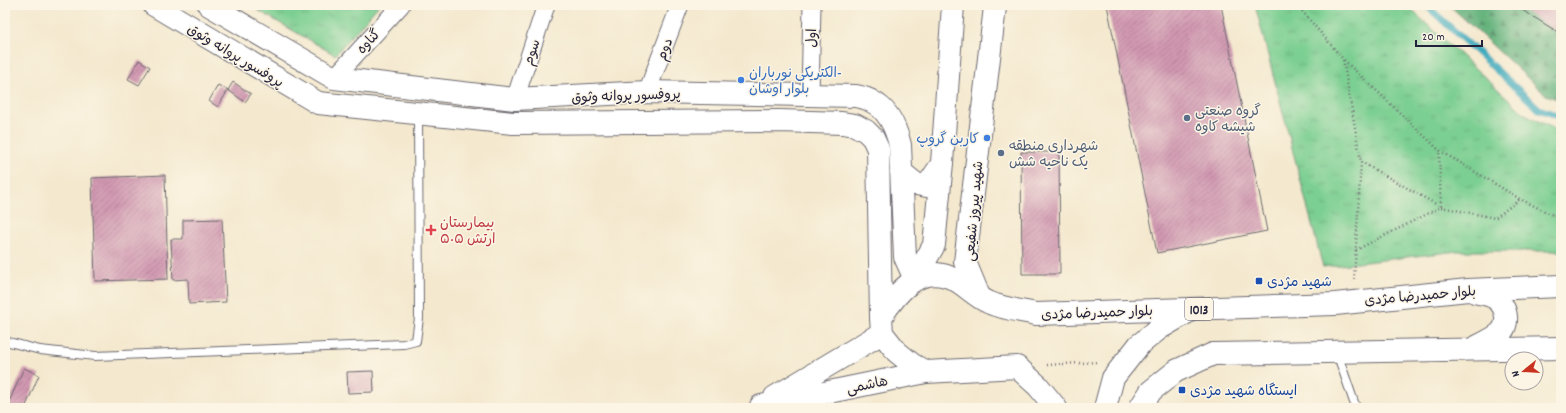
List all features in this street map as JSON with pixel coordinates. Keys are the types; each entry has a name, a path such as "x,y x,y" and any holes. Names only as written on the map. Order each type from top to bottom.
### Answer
{"main road":[{"name":"پروفسور پروانه وثوق","path":"154,5 318,103 513,123 780,121 842,123 855,125 866,131 873,138 878,149 881,325"},
{"name":"پروفسور پروانه وثوق","path":"209,5 334,78 515,99 647,92 856,96 872,101 885,112 896,128 900,145 905,257 915,279"},
{"path":"915,279 934,245 942,163 953,5"},
{"name":"شهید پیروز شفیعی","path":"979,296 965,262 995,6"},
{"path":"318,103 334,78"},
{"path":"418,113 419,88"},
{"path":"646,121 647,92"},
{"path":"513,123 515,99"},
{"path":"901,172 916,184 927,186 942,163"},
{"name":"بلوار حمیدرضا مژدی","path":"881,325 901,290 915,279 932,274 949,277 988,303 1036,314 1335,304 1468,290 1561,286"},
{"path":"1468,290 1494,297 1504,308 1506,315 1504,329 1499,334 1471,349"},
{"path":"1105,408 1113,378 1139,345 1160,328 1194,309"},
{"path":"881,325 897,352 913,365 926,372 1017,367 1038,386 1055,407"},
{"name":"هاشمی","path":"758,407 881,325"},
{"path":"1140,408 1151,391 1176,371 1213,354 1561,348"},
{"name":"هاشمی","path":"758,407 926,372"}],"street":[{"name":"گناوه","path":"334,78 401,5"},
{"name":"سوم","path":"515,99 546,5"},
{"name":"دوم","path":"647,92 680,5"},
{"name":"اول","path":"810,95 812,5"}],"lane":[{"path":"5,341 40,350 95,356 404,344 416,341 419,318 418,113"},
{"path":"1337,352 1356,408"}],"path":[{"path":"1297,5 1343,59 1439,150 1520,199 1561,219"},
{"path":"1343,59 1361,162 1352,302"},
{"path":"1439,150 1441,207"},
{"path":"1361,162 1441,207 1495,218 1520,199"},
{"path":"1356,250 1441,207"}],"green space":[{"path":"249,5 379,5 335,55"},
{"path":"1255,5 1406,5 1525,114 1561,132 1561,251 1458,251 1323,267"},
{"path":"1449,5 1561,5 1561,101 1546,95"}],"building":[{"name":"گروه صنعتی شیشه کاوه","path":"1107,5 1221,5 1267,231 1157,253"},
{"path":"1514,5 1555,5 1561,9 1561,34"},
{"path":"139,60 150,67 139,85 128,79"},
{"path":"233,82 251,94 245,102 228,90"},
{"path":"218,85 228,90 218,107 209,101"},
{"path":"1021,152 1059,152 1060,274 1022,274"},
{"path":"165,175 168,279 95,281 92,178"},
{"path":"222,219 226,302 189,304 188,279 173,280 171,239 183,239 183,220"},
{"path":"24,368 39,375 25,408 17,408 8,404"},
{"path":"373,371 374,392 348,393 347,372"}],"waterway":[{"path":"1426,5 1539,109 1561,117"}],"place":[{"name":"الکتریکی نورباران- بلوار اوشان","path":"741,80"},
{"name":"گروه صنعتی شیشه کاوه","path":"1187,118"},
{"name":"کاربن گروپ","path":"987,138"},
{"name":"شهرداری منطقه یک ناحیه شش","path":"1001,153"},
{"name":"بیمارستان ۵۰۵ ارتش","path":"431,230"},
{"name":"شهید مژدی","path":"1259,281"},
{"name":"ایستگاه شهید مژدی","path":"1182,390"}]}
